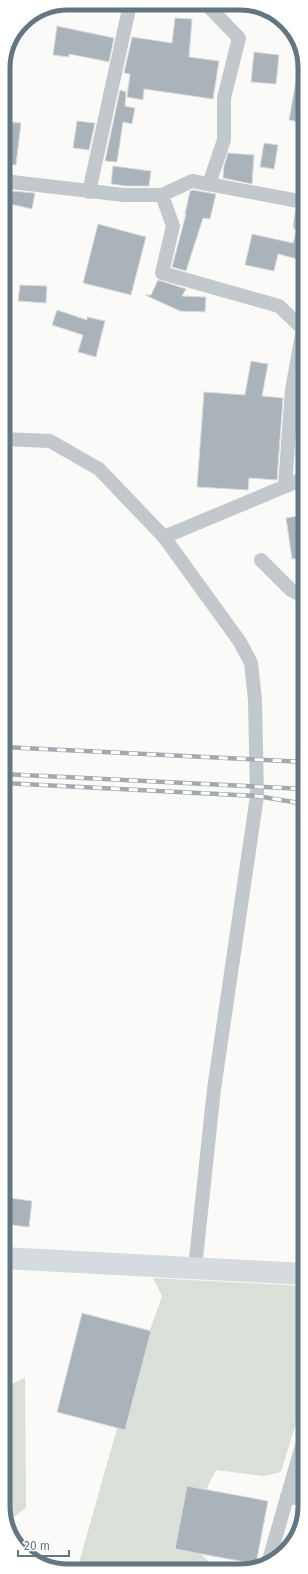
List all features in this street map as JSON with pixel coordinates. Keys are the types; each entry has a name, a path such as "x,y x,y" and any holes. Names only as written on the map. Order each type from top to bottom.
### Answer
{"main road":[{"path":"10,1258 298,1274"}],"street":[{"path":"89,192 129,10"},
{"path":"211,178 224,140 224,98 239,38 212,10"},
{"path":"10,182 89,192 124,195 162,195 192,181 298,201"},
{"path":"162,195 173,226 162,273 279,306 298,320"},
{"path":"285,486 292,390 298,358"},
{"path":"10,439 50,441 99,469 164,537 240,642 251,663 255,700 257,796 214,1088 195,1268"},
{"path":"164,537 298,481"},
{"path":"260,560 291,590 298,594"},
{"path":"270,1555 298,1459"},
{"path":"287,1497 298,1498"}],"shaded area":[{"path":"153,1278 298,1286 298,1416 281,1472 265,1476 216,1470 183,1536 211,1564 79,1564 125,1400 162,1296"},
{"path":"25,1378 26,1508 11,1519 10,1514 10,1385"}],"building":[{"path":"175,18 192,19 189,57 219,61 213,99 144,89 143,100 127,97 130,74 124,73 132,37 172,43"},
{"path":"57,26 114,38 109,62 69,54 69,57 53,55"},
{"path":"254,52 279,55 276,84 251,82"},
{"path":"297,75 298,75 298,122 289,120"},
{"path":"120,90 126,92 125,106 135,108 132,124 123,122 117,162 105,161"},
{"path":"77,121 95,123 89,150 73,148"},
{"path":"10,122 21,123 16,165 10,165"},
{"path":"264,143 278,145 274,169 260,167"},
{"path":"228,153 254,155 252,184 223,178 224,166"},
{"path":"113,166 151,171 149,186 126,186 111,184"},
{"path":"193,190 216,194 210,219 203,218 186,271 172,267 186,214 190,191"},
{"path":"12,191 35,193 32,209 10,204"},
{"path":"98,224 146,237 131,295 83,283"},
{"path":"296,232 298,232 298,259 278,254 274,271 245,265 252,234 293,243"},
{"path":"158,280 186,289 182,296 206,297 205,312 180,311 145,295 151,295"},
{"path":"20,285 47,286 46,303 18,301"},
{"path":"57,310 87,320 87,317 105,321 96,357 78,352 83,335 52,325"},
{"path":"251,361 268,364 262,396 283,398 277,480 249,478 248,490 197,487 204,392 245,395"},
{"path":"298,428 298,456 296,456"},
{"path":"298,516 298,559 292,559 286,518"},
{"path":"10,1198 32,1201 29,1227 10,1225"},
{"path":"82,1313 151,1331 125,1430 57,1412"},
{"path":"187,1486 268,1501 256,1562 251,1563 175,1549"}],"railway":[{"path":"10,747 298,762"},
{"path":"10,774 298,789"},
{"path":"10,783 257,796 298,803"}]}
